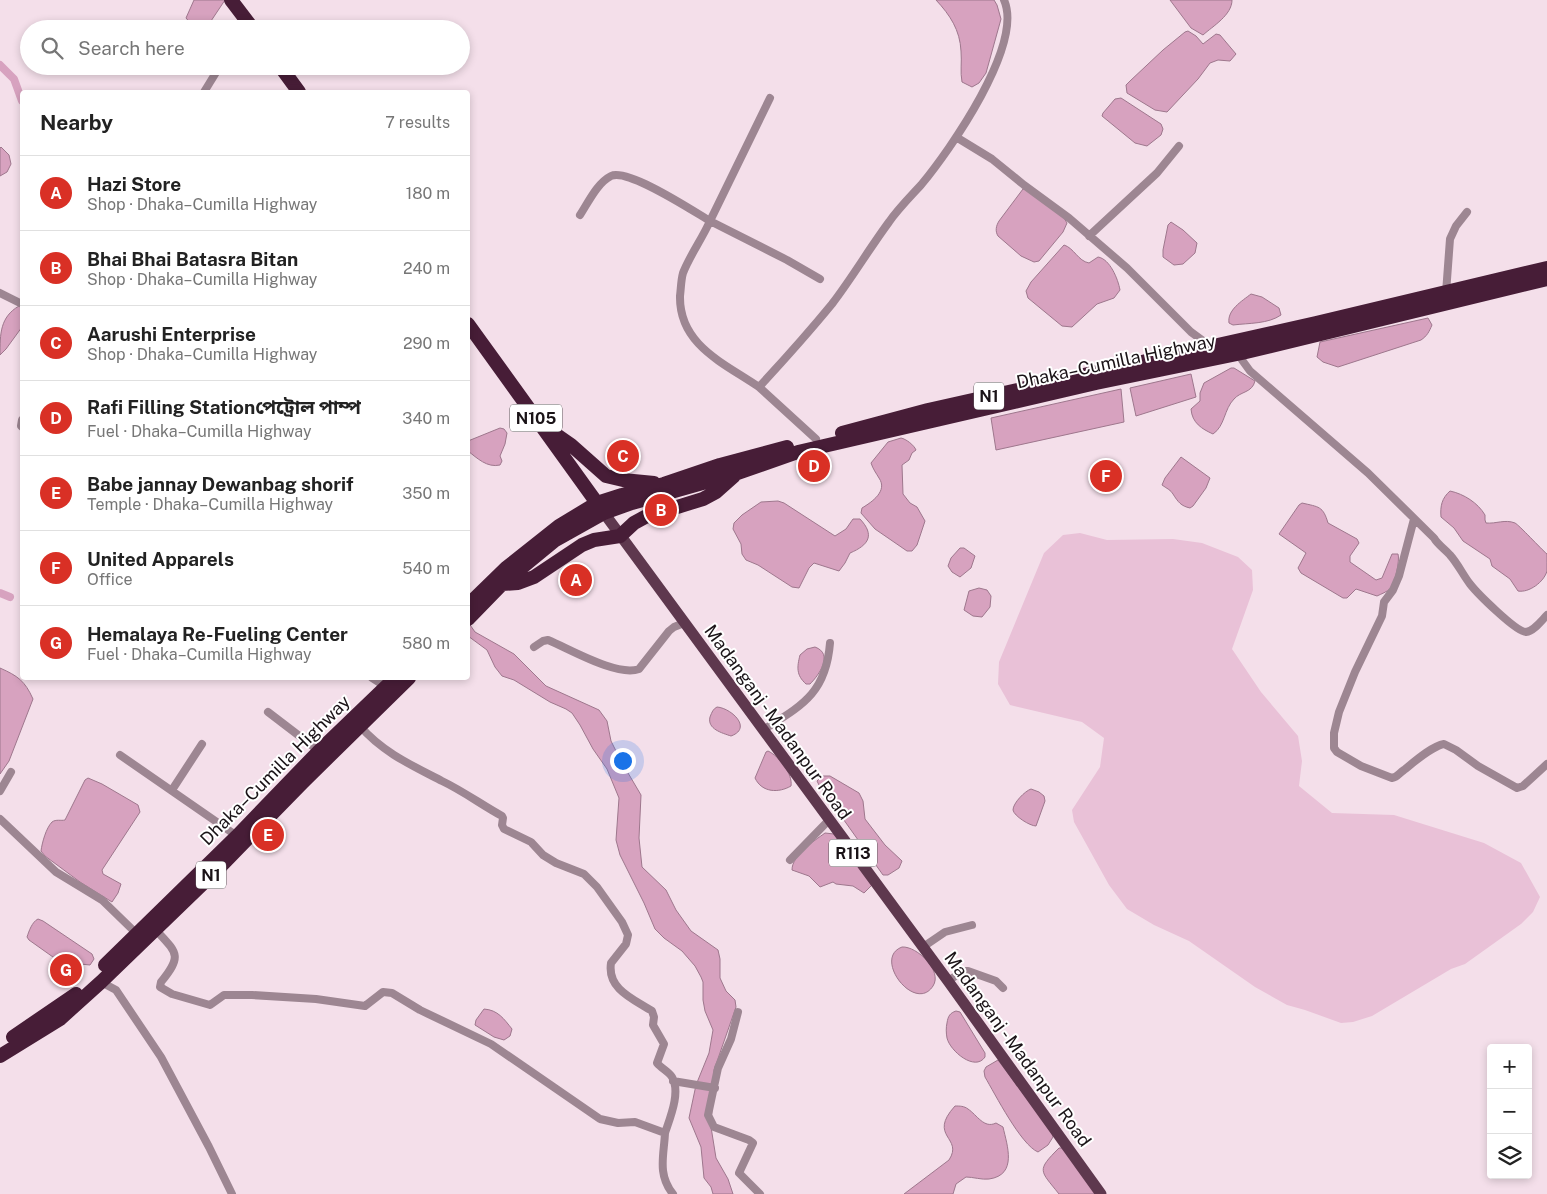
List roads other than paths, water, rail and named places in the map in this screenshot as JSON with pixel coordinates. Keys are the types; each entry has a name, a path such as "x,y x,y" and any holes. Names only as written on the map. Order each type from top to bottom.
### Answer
{"highway":[{"path":"231,0 243,20"},
{"path":"287,75 298,90"},
{"name":"Dhaka–Cumilla Highway","path":"470,612 554,541 622,494 664,484 720,464 928,410 1547,268"},
{"name":"Dhaka–Cumilla Highway","path":"470,612 506,568 559,526 601,508 632,503 738,473 798,452 886,434 1096,383 1242,353 1547,279"},
{"name":"N105","path":"470,327 601,508"},
{"path":"539,423 571,445 606,476 623,480 664,484"},
{"path":"502,584 518,583 534,578 582,545 594,540 620,536 645,517 703,499 716,492 738,473"},
{"name":"Dhaka–Cumilla Highway","path":"0,1056 60,1019 101,982 217,870 407,680"},
{"name":"Dhaka–Cumilla Highway","path":"0,1045 71,999 390,682"}],"main road":[{"name":"Madanganj - Madanpur Road","path":"601,508 948,981 1101,1194"}],"street":[{"path":"759,387 833,302 888,223 921,185 956,137 1000,58 1006,38 1008,9 1004,0"},
{"path":"205,90 214,75"},
{"path":"770,98 684,271 681,280 680,309 682,318 692,338 703,349 759,387 816,439"},
{"path":"956,137 1008,170 1024,185 1069,218 1127,268 1191,332 1211,346"},
{"path":"1088,236 1157,174 1179,146"},
{"path":"580,215 602,182 617,174 628,176 654,188 710,221 820,279"},
{"path":"1446,292 1450,239 1456,226 1467,212"},
{"path":"0,294 20,303"},
{"path":"1242,353 1242,360 1259,380 1368,473 1450,554 1470,585 1510,624 1523,632 1527,632 1547,615"},
{"path":"1414,519 1399,576 1393,590 1384,602 1382,616 1358,664 1339,712 1334,733 1334,748 1337,752 1361,766 1392,778 1396,777 1433,748 1444,744 1517,788 1523,786 1547,764"},
{"path":"534,647 548,640 606,666 634,671 639,669 669,631 684,623"},
{"path":"763,730 797,709 810,696 821,678 827,662 830,643"},
{"path":"268,712 319,751"},
{"path":"360,726 367,735 392,754 418,770 443,781 502,816 504,818 502,826 504,829 531,842 543,855 556,863 584,874 597,887 622,922 628,934 626,944 611,963 612,981 618,989 654,1014 653,1025 664,1044 657,1063 672,1077 675,1088 674,1108 665,1133 662,1159 665,1180 673,1194"},
{"path":"172,790 202,744"},
{"path":"120,755 236,836"},
{"path":"0,791 11,772"},
{"path":"0,819 46,863 65,878 102,900 137,934"},
{"path":"790,860 829,820"},
{"path":"923,948 945,932 972,926"},
{"path":"155,929 175,954 176,960 160,984 162,989 172,994 210,1005 224,995 252,994 365,1006 383,992 392,993 420,1010 491,1044 600,1119 618,1123 635,1122 665,1133"},
{"path":"948,981 963,971 968,971 996,981 1003,988"},
{"path":"101,982 116,990 160,1057 209,1147 232,1194"},
{"path":"738,1012 731,1039 718,1068 708,1115 714,1127 754,1143 739,1173 760,1194"},
{"path":"673,1081 715,1088"}],"waterway":[{"path":"0,65 14,79 20,96"},
{"path":"0,593 10,597"}],"place":[{"name":"Aarushi Enterprise","path":"623,456"},
{"name":"Rafi Filling Stationপেট্রোল পাম্প","path":"814,466"},
{"name":"United Apparels","path":"1106,476"},
{"name":"Bhai Bhai Batasra Bitan","path":"661,510"},
{"name":"Hazi Store","path":"576,580"},
{"name":"Babe jannay Dewanbag shorif","path":"268,835"},
{"name":"Hemalaya Re-Fueling Center","path":"66,970"}]}
